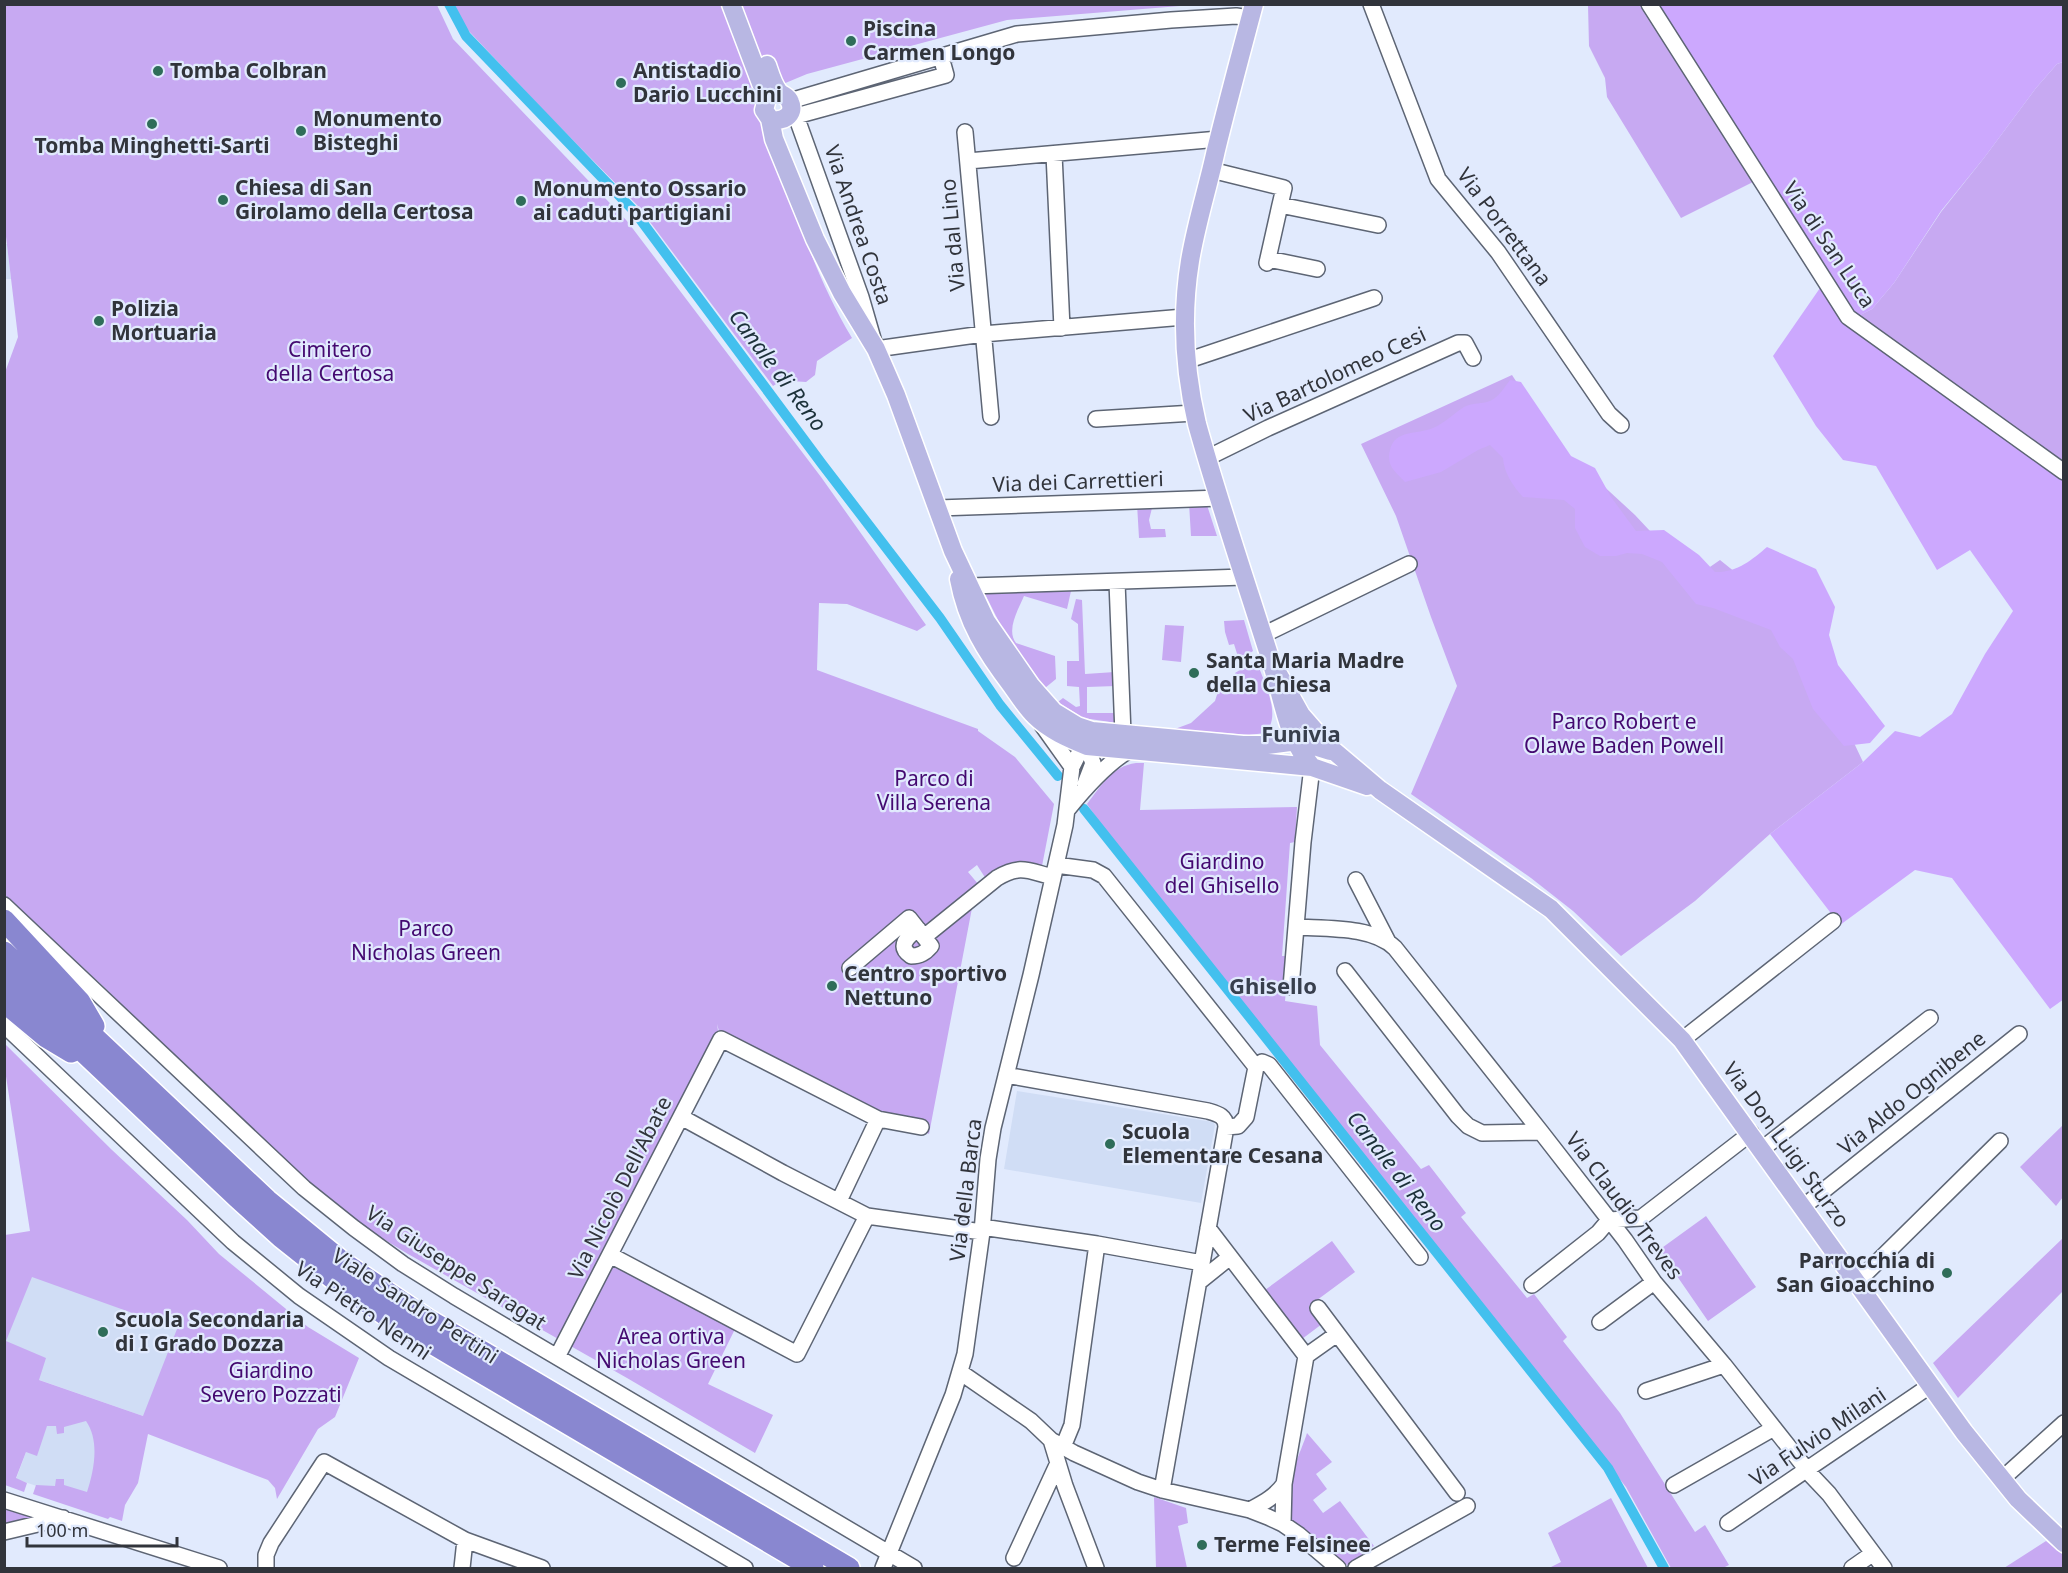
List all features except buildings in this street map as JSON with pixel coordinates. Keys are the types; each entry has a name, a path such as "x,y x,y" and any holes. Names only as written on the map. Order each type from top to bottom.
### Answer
{"highway":[{"path":"4,920 80,1002 110,1052"},
{"name":"Viale Sandro Pertini","path":"4,952 267,1200 345,1264 427,1319 849,1569"},
{"name":"Viale Sandro Pertini","path":"4,977 281,1237 345,1287 393,1320 813,1569"},
{"path":"4,1002 46,1037 107,1074"}],"main road":[{"name":"Via Andrea Costa","path":"731,4 782,109"},
{"name":"Via Andrea Costa","path":"744,4 782,109 801,201 815,239 876,349 953,550 990,627 1039,696 1054,712 1077,726 1119,739 1312,767"},
{"path":"1252,11 1190,259 1184,317 1186,361 1194,413 1272,663 1287,722 1294,741 1312,767"},
{"name":"Via Andrea Costa","path":"953,550 964,602 973,628 1035,716 1055,731 1087,746 1119,739 1243,745 1267,745 1294,741 1307,743 1337,754"},
{"path":"1272,663 1305,721 1337,754"},
{"name":"Via Don Luigi Sturzo","path":"1337,754 1380,790 1551,909 1683,1040 1964,1432 2002,1479"},
{"name":"Via Don Luigi Sturzo","path":"1312,767 1380,790"},
{"path":"2002,1479 2023,1504 2064,1543"}],"street":[{"name":"Via Porrettana","path":"1371,4 1438,179 1498,252 1609,414 1621,425"},
{"name":"Via di San Luca","path":"1649,4 1848,317 2064,472"},
{"path":"782,109 873,77 1017,34 1236,16 1252,11"},
{"path":"782,109 878,94 946,75 941,57"},
{"path":"873,77 878,94"},
{"name":"Via Andrea Costa","path":"782,109 861,297 876,349"},
{"name":"Via dal Lino","path":"965,132 991,417"},
{"path":"968,161 1219,139"},
{"path":"1054,154 1062,328"},
{"path":"1211,170 1284,188 1268,261 1317,269"},
{"path":"1280,205 1378,225"},
{"path":"1186,361 1374,298"},
{"path":"876,349 983,334 1184,317"},
{"name":"Via Bartolomeo Cesi","path":"1207,458 1268,428 1458,343 1465,343 1473,358"},
{"path":"1096,419 1194,413"},
{"name":"Via dei Carrettieri","path":"938,508 1220,498"},
{"path":"1263,635 1409,564"},
{"path":"970,586 1244,577"},
{"path":"1035,716 1071,767 1087,746 1119,739 1117,582"},
{"name":"Via della Barca","path":"1077,726 1093,763 1082,792"},
{"name":"Via della Barca","path":"1068,809 1114,760 1119,739"},
{"name":"Via della Barca","path":"885,1563 953,1395 960,1372 969,1332 993,1128 1055,871 1068,809 1071,767"},
{"path":"1291,987 1312,767"},
{"path":"850,968 909,918 921,933 1011,870 1093,870 1104,876 1256,1067"},
{"name":"Via Claudio Treves","path":"1356,880 1388,942 1541,1132 1625,1240 1654,1282 1829,1494 1884,1569"},
{"name":"Via Giuseppe Saragat","path":"4,905 256,1144 320,1201 403,1264 557,1357 885,1563 914,1569"},
{"path":"1683,1040 1833,921"},
{"path":"1296,927 1368,933 1388,942"},
{"path":"1345,971 1468,1126 1482,1133 1541,1132"},
{"path":"1762,1149 1929,1018"},
{"name":"Via Pietro Nenni","path":"4,1025 233,1242 334,1322 388,1358 745,1569"},
{"name":"Via Aldo Ognibene","path":"1803,1207 2019,1034"},
{"name":"Via Nicolò Dell'Abate","path":"557,1357 721,1039 878,1119"},
{"path":"1226,1127 1238,1126 1246,1117 1256,1067 1262,1062 1269,1065 1420,1257"},
{"path":"1006,1075 1209,1111 1225,1119 1226,1127 1162,1490"},
{"path":"681,1117 867,1216 1097,1244 1202,1263"},
{"path":"839,1201 878,1119 921,1127"},
{"path":"1598,1233 1615,1235 1625,1240 1641,1218 1751,1133"},
{"path":"1857,1282 2000,1141"},
{"path":"610,1255 797,1354 867,1216"},
{"path":"1532,1285 1598,1233 1609,1220 1641,1218"},
{"path":"1208,1228 1306,1356"},
{"path":"1014,1558 1058,1463 1072,1425 1097,1244"},
{"path":"1199,1282 1230,1257"},
{"path":"1600,1322 1654,1282"},
{"path":"1317,1308 1457,1492"},
{"path":"1283,1524 1284,1484 1306,1356 1337,1334"},
{"path":"1646,1391 1724,1365"},
{"path":"960,1372 1031,1421 1062,1447 1138,1482 1162,1490 1250,1510 1283,1524 1338,1569"},
{"name":"Via Fulvio Milani","path":"1728,1523 1931,1385"},
{"path":"2002,1479 2064,1423"},
{"path":"1674,1485 1774,1428"},
{"path":"1062,1447 1065,1486"},
{"path":"266,1569 266,1555 271,1543 324,1462 465,1540 542,1569"},
{"path":"1058,1463 1096,1569"},
{"path":"1045,1487 1056,1484 1065,1486"},
{"path":"1250,1510 1267,1501 1284,1484"},
{"path":"4,1500 219,1569"},
{"path":"1356,1569 1467,1506"},
{"path":"4,1532 63,1518"},
{"path":"462,1569 465,1540"},
{"path":"1852,1569 1872,1554"}],"shaded area":[{"path":"1639,5 2063,5 2063,62 2057,64 2036,88 1941,211 1894,283 1872,309 1847,322 2063,474 2064,999 2050,1009 1952,878 1915,870 1840,925 1770,834 1863,762 1895,731 1920,737 1952,714 1985,654 2013,611 1970,550 1937,570 1876,466 1843,460 1816,426 1773,356 1820,288"},
{"path":"5,244 7,244 11,279 5,279"},
{"path":"1510,380 1521,382 1571,456 1595,468 1611,497 1636,531 1664,530 1699,555 1715,572 1737,568 1767,547 1816,569 1835,607 1829,635 1838,665 1885,726 1870,743 1844,746 1813,709 1793,659 1780,647 1771,630 1696,604 1662,562 1642,554 1600,556 1585,547 1575,528 1575,509 1564,500 1523,497 1510,479 1503,458 1490,445 1441,472 1405,482 1395,471 1390,464 1389,456 1393,443 1397,439 1407,434 1433,428 1467,406 1491,401"},
{"name":"Scuola Elementare Cesana","path":"1017,1091 1213,1122 1215,1125 1201,1203 1004,1169"},
{"name":"Scuola Secondaria di I Grado Dozza","path":"5,1253 197,1295 172,1426 5,1368"},
{"path":"46,1399 122,1425 110,1511 16,1479"}],"green space":[{"path":"1180,4 1180,6 1007,20 807,74 759,94 809,250 852,338 817,361 815,375 806,382 791,381 787,377 773,386 638,206 465,27 455,5"},
{"path":"5,5 437,5 453,39 627,221 821,477 926,625 917,631 847,604 819,603 817,670 978,729 1015,757 1054,804 1042,866 1025,862 1012,863 1000,868 986,879 977,865 968,872 979,885 976,887 929,1134 779,1068 721,1038 717,1024 719,1037 603,1258 735,1329 708,1384 773,1415 755,1453 346,1216 259,1138 104,987 5,895 4,375 18,337 4,220"},
{"path":"1588,5 1639,5 1753,182 1681,218 1607,97 1605,78 1589,46"},
{"path":"2063,62 2063,462 1948,381 1846,322 1872,309 1894,283 1941,212 2036,88 2057,64"},
{"name":"Parco Robert e Olawe Baden Powell","path":"1512,375 1564,455 1597,480 1635,515 1694,578 1720,560 1771,601 1846,726 1863,762 1770,834 1695,901 1621,956 1573,911 1531,878 1411,794 1457,686 1396,516 1361,444"},
{"path":"1206,502 1217,536 1191,536 1189,503"},
{"path":"1137,504 1153,504 1149,520 1151,529 1165,529 1166,537 1139,538"},
{"path":"1071,591 1067,609 1024,596 1014,620 1012,632 1016,643 1055,656 1056,679 1045,688 1003,630 985,594"},
{"path":"1076,599 1082,600 1085,674 1115,672 1116,686 1087,687 1087,713 1116,713 1117,723 1083,718 1058,702 1063,698 1076,707 1080,706 1079,687 1067,686 1067,661 1079,661 1078,624 1071,619"},
{"path":"1244,620 1253,651 1239,660 1234,644 1229,645 1224,621"},
{"path":"1165,625 1184,626 1181,662 1162,660"},
{"path":"1256,660 1267,687 1272,708 1270,726 1265,733 1249,735 1175,729 1191,723 1215,701 1220,685 1230,685 1237,677 1235,673"},
{"name":"Giardino del Ghisello","path":"1144,763 1140,810 1297,807 1295,842 1290,843 1282,956 1289,956 1285,1001 1317,1006 1320,1045 1421,1169 1429,1165 1466,1213 1461,1217 1527,1298 1534,1294 1567,1337 1563,1341 1620,1413 1695,1532 1705,1525 1729,1565 1723,1568 1671,1568 1626,1487 1201,954 1098,820 1087,804 1102,784 1114,773 1120,768"},
{"name":"Giardino Severo Pozzati","path":"4,1043 112,1150 187,1220 219,1254 308,1327 359,1358 335,1417 318,1429 277,1499 275,1488 268,1480 148,1434 138,1483 125,1505 122,1521 110,1517 108,1519 33,1494 36,1485 55,1486 56,1479 64,1479 64,1485 87,1492 92,1475 94,1447 86,1421 64,1427 64,1433 57,1434 56,1426 47,1426 37,1456 26,1452 16,1478 27,1483 24,1492 5,1485 5,1235 30,1231 5,1070","holes":["32,1277 177,1329 143,1416 39,1380 46,1358 6,1341"]},
{"path":"2063,1125 2063,1197 2056,1206 2020,1167"},
{"path":"1706,1216 1756,1287 1708,1321 1659,1250"},
{"path":"2063,1238 2063,1291 1958,1398 1933,1363"},
{"path":"1332,1241 1355,1272 1309,1306 1322,1324 1302,1339 1265,1290"},
{"path":"1307,1433 1332,1462 1316,1474 1327,1489 1313,1500 1323,1513 1340,1501 1374,1546 1365,1551 1367,1557 1347,1565 1296,1527 1288,1511 1288,1489"},
{"path":"1154,1497 1186,1508 1188,1523 1178,1526 1187,1568 1156,1568"},
{"path":"1611,1498 1648,1568 1549,1568 1561,1562 1548,1533"},
{"path":"5,1504 37,1518 5,1525"},
{"path":"2046,1541 2063,1555 2063,1568 2004,1568"}],"waterway":[{"name":"Canale di Reno","path":"449,4 466,36 634,211 940,618 1000,705 1058,776"},
{"name":"Canale di Reno","path":"1084,809 1608,1468 1664,1568"}],"place":[{"name":"Piscina Carmen Longo","path":"851,41"},
{"name":"Tomba Colbran","path":"158,71"},
{"name":"Antistadio Dario Lucchini","path":"621,83"},
{"name":"Tomba Minghetti-Sarti","path":"152,124"},
{"name":"Monumento Bisteghi","path":"301,131"},
{"name":"Chiesa di San Girolamo della Certosa","path":"223,200"},
{"name":"Monumento Ossario ai caduti partigiani","path":"521,201"},
{"name":"Polizia Mortuaria","path":"99,321"},
{"name":"Santa Maria Madre della Chiesa","path":"1194,673"},
{"name":"Centro sportivo Nettuno","path":"832,986"},
{"name":"Scuola Elementare Cesana","path":"1110,1144"},
{"name":"Parrocchia di San Gioacchino","path":"1947,1273"},
{"name":"Scuola Secondaria di I Grado Dozza","path":"103,1332"},
{"name":"Terme Felsinee","path":"1202,1545"}],"district":[{"name":"Funivia","path":"1301,734"},
{"name":"Ghisello","path":"1273,986"}],"park label":[{"name":"Cimitero della Certosa","path":"330,362"},
{"name":"Parco di Villa Serena","path":"934,791"},
{"name":"Parco Nicholas Green","path":"426,941"},
{"name":"Area ortiva Nicholas Green","path":"671,1349"}]}
